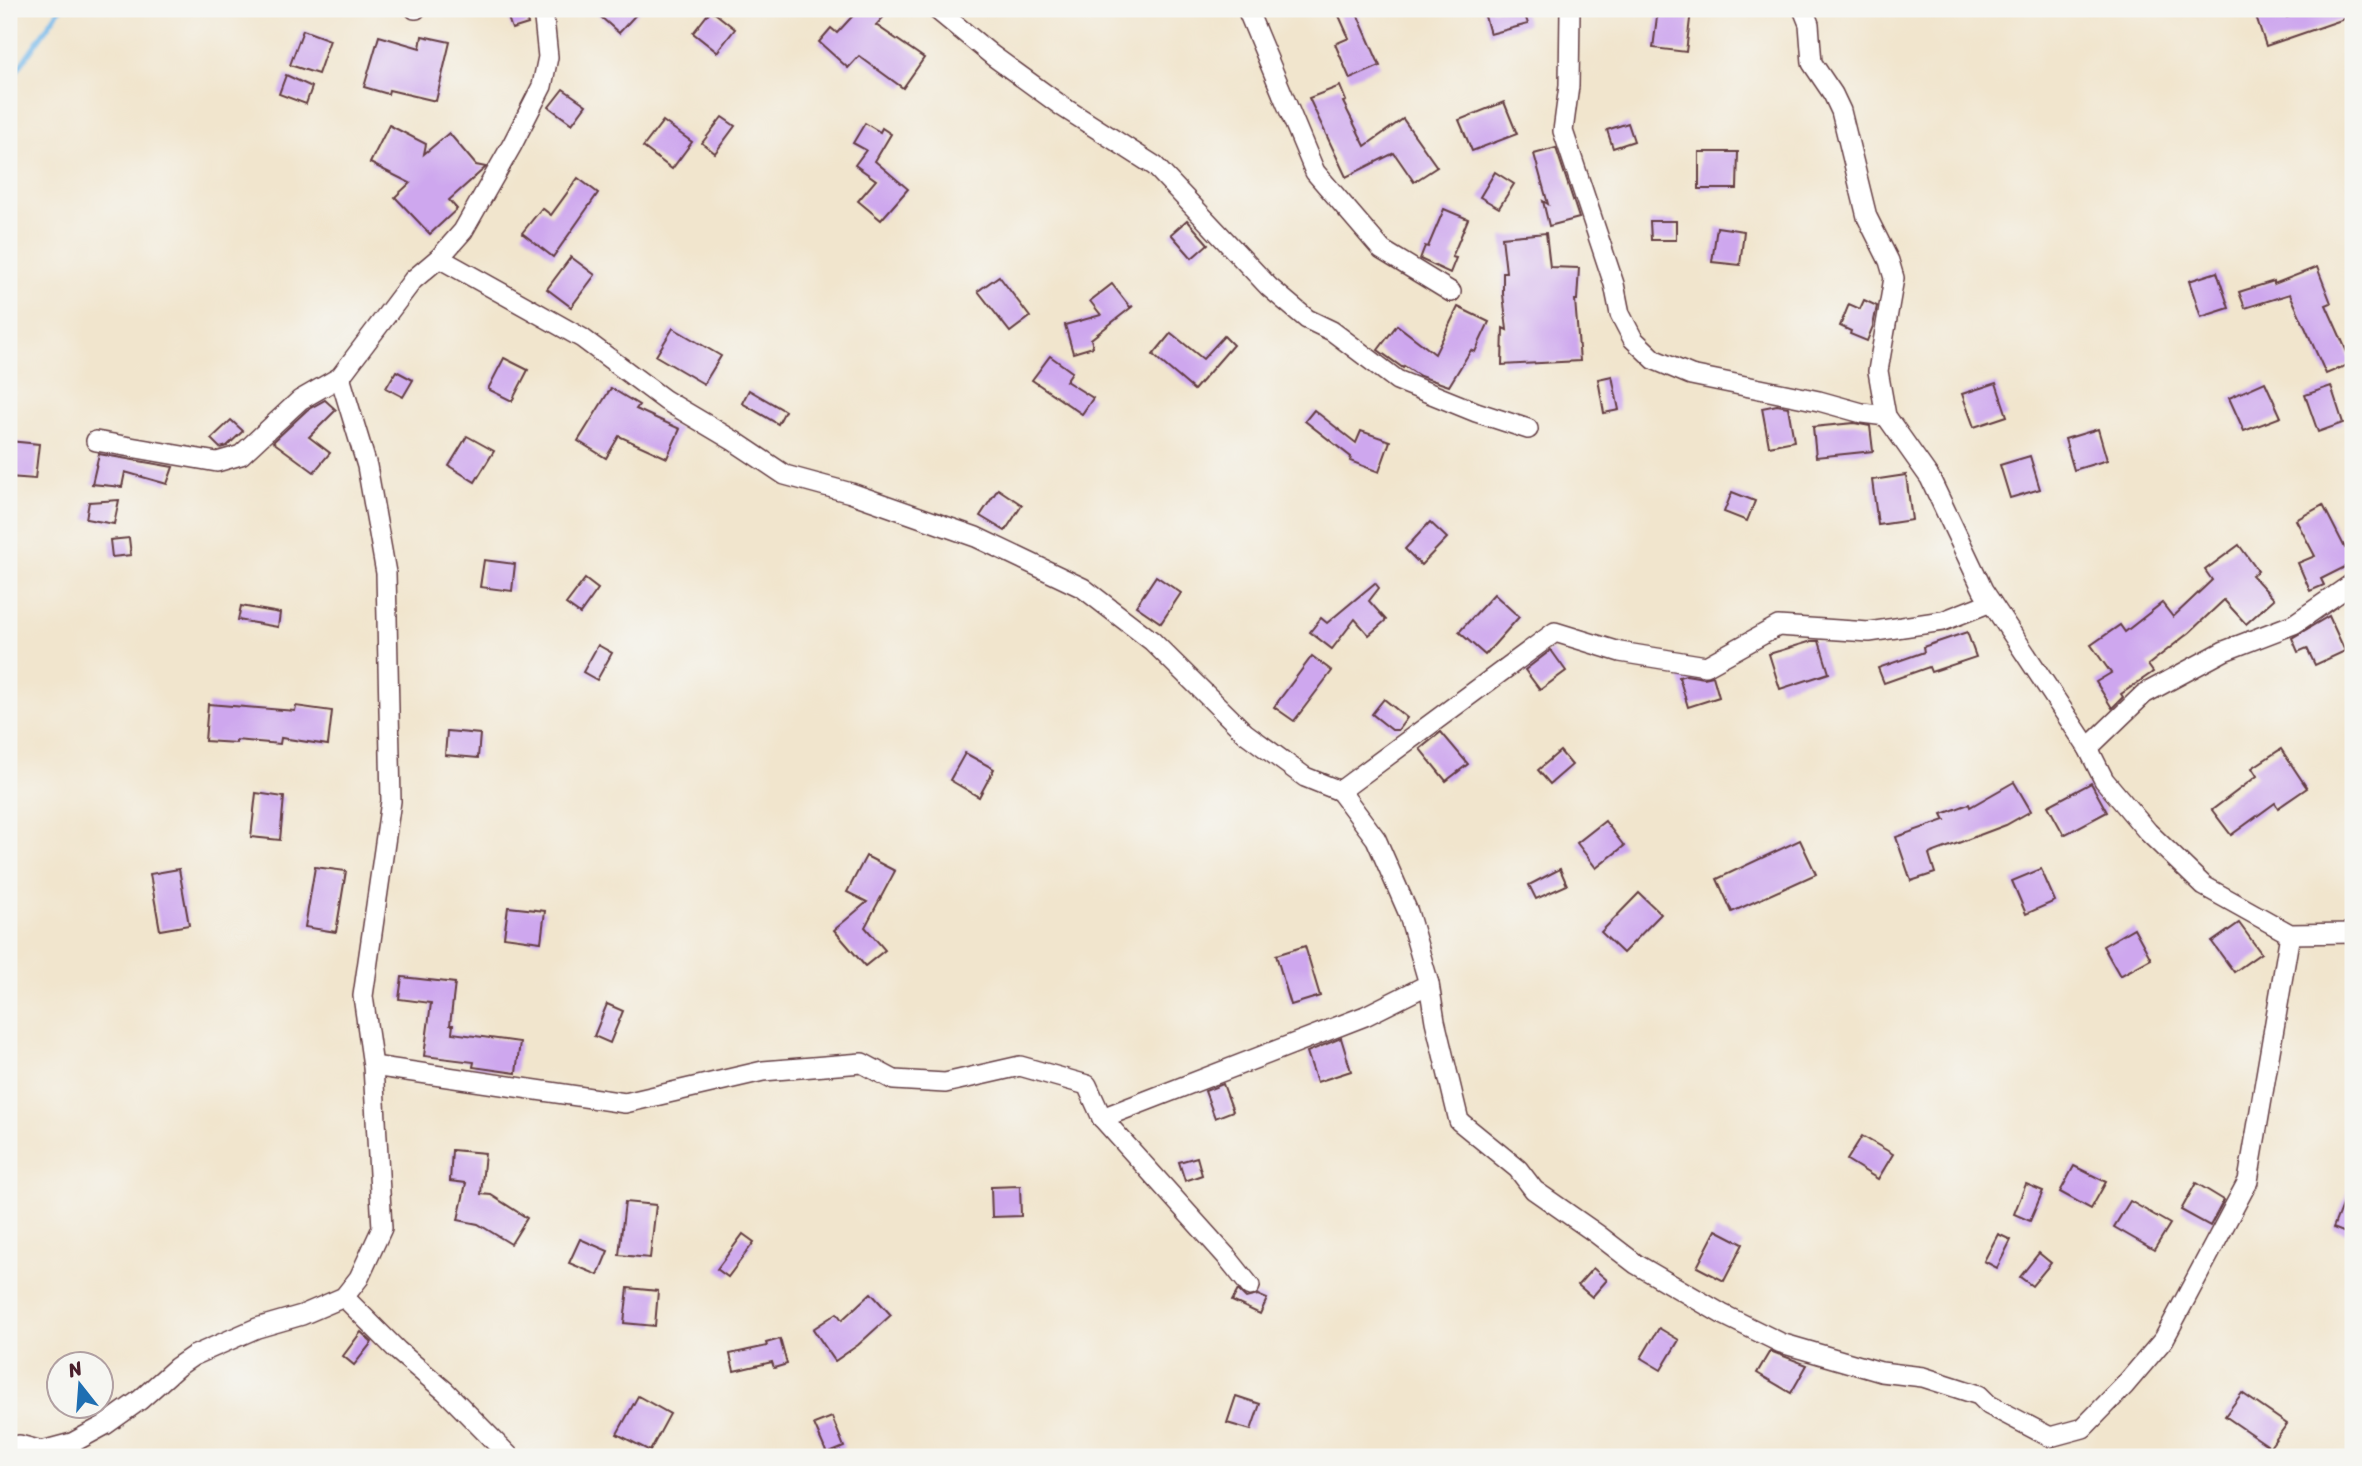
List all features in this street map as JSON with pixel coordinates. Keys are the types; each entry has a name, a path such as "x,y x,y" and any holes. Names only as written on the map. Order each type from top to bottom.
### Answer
{"street":[{"path":"96,441 217,462 241,455 300,400 340,377 413,280 439,258 463,231 512,145 542,86 548,57 543,9"},
{"path":"936,9 1043,93 1155,166 1269,287 1307,319 1332,331 1397,380 1476,412 1528,429"},
{"path":"1247,9 1315,172 1382,250 1451,292"},
{"path":"1570,9 1569,86 1563,131 1614,284 1620,314 1633,339 1655,360 1692,374 1886,416"},
{"path":"1803,9 1808,23 1812,63 1841,111 1867,217 1889,261 1894,278 1878,371 1886,416 1930,478 1990,602 2088,748 2104,780 2148,832 2204,886 2290,934 2353,933"},
{"path":"439,258 582,338 665,400 785,475 851,493 976,537 1083,588 1152,641 1245,733 1305,777 1340,792 1376,839 1408,912 1429,984 1434,1021 1459,1121 1518,1169 1534,1190 1636,1264 1722,1314 1781,1343 1881,1372 1923,1377 1979,1395 1989,1405 2050,1437 2083,1428 2164,1339 2248,1181 2290,934"},
{"path":"9,1447 19,1445 42,1451 72,1443 105,1425 140,1400 193,1356 257,1328 302,1315 344,1297 359,1278 382,1228 373,1066 363,996 391,801 386,573 367,466 340,377"},
{"path":"2088,748 2144,694 2224,651 2294,624 2353,583"},
{"path":"1340,792 1555,632 1620,652 1706,666 1777,626 1869,632 1943,621 1990,602"},
{"path":"1102,1118 1364,1016 1429,984"},
{"path":"373,1066 625,1102 763,1071 862,1063 894,1080 944,1083 1020,1066 1087,1085 1102,1118 1226,1255 1250,1286"},
{"path":"344,1297 398,1351 445,1391 510,1457"}],"building":[{"path":"505,9 523,9 528,24 512,29"},
{"path":"592,9 641,9 619,33"},
{"path":"859,9 891,9 876,25 924,58 903,88 859,56 848,68 819,42 831,28 837,33"},
{"path":"1336,9 1355,9 1380,66 1350,79 1335,44 1349,38"},
{"path":"1483,9 1523,9 1528,24 1490,34"},
{"path":"1658,9 1691,11 1686,52 1653,48"},
{"path":"2267,9 2284,9 2287,17 2311,9 2353,9 2353,16 2266,46 2255,13"},
{"path":"711,10 735,29 717,52 693,33"},
{"path":"303,30 330,40 318,74 290,65"},
{"path":"379,36 420,48 422,36 450,42 436,101 389,90 388,94 364,87"},
{"path":"286,75 312,87 306,104 279,94"},
{"path":"1340,86 1346,101 1343,102 1365,146 1403,119 1437,167 1414,182 1394,153 1346,177 1309,98"},
{"path":"563,89 586,105 572,124 549,107"},
{"path":"1504,102 1517,134 1472,151 1459,120"},
{"path":"722,117 735,126 715,153 702,143"},
{"path":"663,121 692,142 672,169 643,147"},
{"path":"865,123 880,132 882,128 891,134 875,161 908,189 881,220 858,201 876,180 855,165 866,150 853,143"},
{"path":"1628,123 1634,141 1613,148 1607,130"},
{"path":"389,125 426,144 424,154 449,133 476,165 486,167 449,200 457,209 430,234 395,197 410,183 370,163"},
{"path":"1556,148 1579,218 1549,226 1543,201 1548,204 1534,154"},
{"path":"1699,152 1738,152 1737,189 1699,189"},
{"path":"1495,172 1514,184 1499,208 1480,197"},
{"path":"578,178 598,193 553,257 522,233 542,208 551,215"},
{"path":"1444,209 1468,219 1452,257 1456,258 1450,273 1420,259"},
{"path":"1187,220 1208,244 1192,258 1171,234"},
{"path":"1650,221 1676,221 1676,240 1651,240"},
{"path":"1717,227 1744,231 1740,265 1712,262"},
{"path":"1546,233 1550,267 1579,268 1575,300 1580,361 1502,365 1503,328 1507,330 1503,294 1503,272 1506,272 1502,237"},
{"path":"571,257 595,275 571,307 547,289"},
{"path":"2317,267 2331,303 2326,305 2352,363 2326,374 2290,294 2245,308 2239,292 2274,281 2274,284"},
{"path":"2217,272 2229,308 2201,317 2189,281"},
{"path":"999,276 1030,317 1010,332 978,291"},
{"path":"1112,284 1130,307 1133,306 1091,339 1093,347 1073,353 1065,325 1101,315 1090,301"},
{"path":"1864,300 1877,306 1867,341 1850,334 1851,331 1840,326 1849,304 1860,309"},
{"path":"1458,307 1489,322 1475,352 1471,350 1449,386 1420,376 1404,366 1403,368 1378,350 1397,325 1435,354"},
{"path":"673,328 721,356 704,384 656,356"},
{"path":"1171,333 1203,359 1224,336 1233,345 1194,390 1153,355"},
{"path":"1050,356 1072,372 1066,381 1093,398 1082,414 1032,380"},
{"path":"504,358 528,370 512,401 488,389"},
{"path":"396,371 413,380 403,397 386,388"},
{"path":"1612,376 1619,410 1604,413 1598,379"},
{"path":"2265,382 2281,417 2244,431 2229,398"},
{"path":"1996,383 2007,416 1974,427 1962,394"},
{"path":"2331,386 2343,423 2318,432 2305,395"},
{"path":"611,388 639,405 636,409 680,429 667,458 619,436 606,458 578,441"},
{"path":"749,390 785,411 778,424 742,403"},
{"path":"325,400 336,410 309,437 330,453 314,472 273,442 307,410"},
{"path":"1777,405 1788,407 1794,441 1769,446 1762,408"},
{"path":"1314,410 1356,443 1361,431 1390,441 1379,472 1350,461 1351,457 1305,421"},
{"path":"231,420 243,431 227,446 220,448 211,439"},
{"path":"1854,423 1870,426 1873,451 1816,457 1813,427"},
{"path":"2098,429 2107,460 2074,470 2065,439"},
{"path":"467,436 494,451 475,482 449,466"},
{"path":"9,441 39,444 35,479 9,477"},
{"path":"99,454 173,467 167,484 125,472 122,487 92,484"},
{"path":"2030,456 2040,489 2010,498 2000,465"},
{"path":"1906,475 1912,520 1878,525 1872,480"},
{"path":"998,489 1022,505 1005,531 980,516"},
{"path":"1732,492 1755,501 1747,521 1724,512"},
{"path":"119,500 114,524 86,519 89,502"},
{"path":"2323,505 2345,548 2353,544 2353,563 2321,579 2324,585 2310,591 2298,563 2315,556 2296,520"},
{"path":"1430,522 1447,538 1421,565 1405,549"},
{"path":"129,538 131,555 112,557 110,540"},
{"path":"2239,545 2258,571 2252,575 2274,599 2246,624 2224,600 2190,632 2148,665 2153,672 2121,694 2123,697 2112,708 2096,682 2111,673 2091,645 2120,625 2125,632 2162,603 2173,617 2212,580 2205,570"},
{"path":"484,560 515,564 512,591 480,587"},
{"path":"1156,576 1181,593 1161,623 1136,606"},
{"path":"585,579 598,589 580,614 566,604"},
{"path":"1375,583 1379,588 1369,601 1386,620 1369,635 1355,619 1332,649 1310,632 1321,618 1327,623"},
{"path":"1494,594 1519,617 1485,655 1459,632"},
{"path":"241,606 280,613 278,627 238,620"},
{"path":"2329,616 2345,651 2315,665 2307,648 2298,652 2292,638"},
{"path":"1967,632 1976,657 1931,672 1929,667 1884,683 1878,668 1924,652 1923,647"},
{"path":"1819,641 1829,673 1780,689 1769,654"},
{"path":"598,645 612,653 597,680 583,672"},
{"path":"1551,650 1566,671 1540,690 1525,670"},
{"path":"1312,656 1332,671 1294,721 1274,707"},
{"path":"1686,675 1704,678 1713,676 1719,697 1688,707 1679,677"},
{"path":"1384,699 1407,718 1398,730 1392,730 1372,714"},
{"path":"208,704 295,711 296,706 332,711 328,745 281,738 280,744 236,740 236,743 205,741"},
{"path":"447,731 480,734 478,758 445,755"},
{"path":"1441,732 1468,764 1446,781 1420,749"},
{"path":"2281,749 2307,788 2278,808 2275,803 2231,835 2212,810 2257,776 2252,768"},
{"path":"1560,751 1572,765 1550,784 1538,770"},
{"path":"965,753 994,769 979,797 950,780"},
{"path":"2014,782 2031,811 2006,825 1929,854 1935,873 1911,881 1896,837 1945,820 1942,814 1969,804 1970,807"},
{"path":"2091,783 2107,812 2064,835 2048,806"},
{"path":"256,793 284,797 280,840 251,837"},
{"path":"1605,821 1624,846 1596,868 1577,843"},
{"path":"1800,840 1816,874 1732,912 1717,879"},
{"path":"866,856 895,871 865,927 885,950 865,966 834,930 867,902 847,892"},
{"path":"315,867 346,871 336,932 305,927"},
{"path":"179,869 189,925 160,930 150,874"},
{"path":"1560,869 1567,885 1536,899 1529,885"},
{"path":"2041,869 2055,901 2026,914 2012,881"},
{"path":"1639,893 1661,914 1623,953 1601,932"},
{"path":"508,907 545,911 541,942 504,937"},
{"path":"2239,923 2261,953 2234,972 2212,942"},
{"path":"2134,928 2151,959 2120,976 2103,946"},
{"path":"1305,946 1320,996 1291,1005 1276,955"},
{"path":"402,977 455,983 450,1025 453,1025 452,1033 520,1042 516,1073 473,1067 474,1062 424,1056 431,1003 399,999"},
{"path":"607,1004 623,1011 610,1043 594,1036"},
{"path":"1341,1038 1351,1071 1317,1082 1307,1052"},
{"path":"1223,1084 1233,1111 1215,1118 1205,1091"},
{"path":"1862,1136 1893,1154 1878,1179 1847,1160"},
{"path":"452,1150 485,1153 481,1194 491,1195 527,1218 511,1244 478,1224 458,1220 466,1183 450,1181"},
{"path":"1197,1157 1202,1175 1185,1181 1179,1162"},
{"path":"2074,1166 2106,1182 2091,1209 2060,1192"},
{"path":"2353,1180 2353,1236 2333,1228"},
{"path":"2196,1183 2224,1200 2210,1226 2181,1210"},
{"path":"2026,1184 2043,1191 2030,1221 2014,1214"},
{"path":"1020,1186 1021,1216 992,1217 991,1187"},
{"path":"2130,1201 2170,1224 2154,1250 2114,1227"},
{"path":"625,1202 656,1205 650,1258 619,1255"},
{"path":"1716,1230 1743,1244 1724,1281 1697,1267"},
{"path":"743,1234 754,1242 728,1277 717,1269"},
{"path":"1998,1234 2011,1240 1997,1268 1984,1261"},
{"path":"580,1239 608,1251 598,1275 569,1263"},
{"path":"2039,1253 2051,1263 2032,1286 2020,1277"},
{"path":"1593,1268 1607,1280 1592,1297 1578,1285"},
{"path":"628,1288 658,1291 655,1326 624,1323"},
{"path":"1238,1290 1246,1298 1258,1295 1267,1299 1260,1314 1232,1301"},
{"path":"871,1293 891,1315 858,1345 835,1361 813,1329 837,1313 842,1320"},
{"path":"1659,1328 1679,1340 1661,1370 1641,1358"},
{"path":"361,1332 372,1342 354,1365 343,1356"},
{"path":"780,1339 787,1364 774,1368 772,1362 734,1371 730,1354 767,1346 766,1343"},
{"path":"1770,1351 1807,1365 1791,1393 1757,1373"},
{"path":"2242,1393 2287,1424 2270,1447 2225,1416"},
{"path":"638,1396 670,1414 650,1451 617,1434"},
{"path":"1236,1396 1260,1404 1251,1430 1227,1423"},
{"path":"832,1417 844,1447 827,1454 814,1424"}],"waterway":[{"path":"9,82 60,9"}]}
